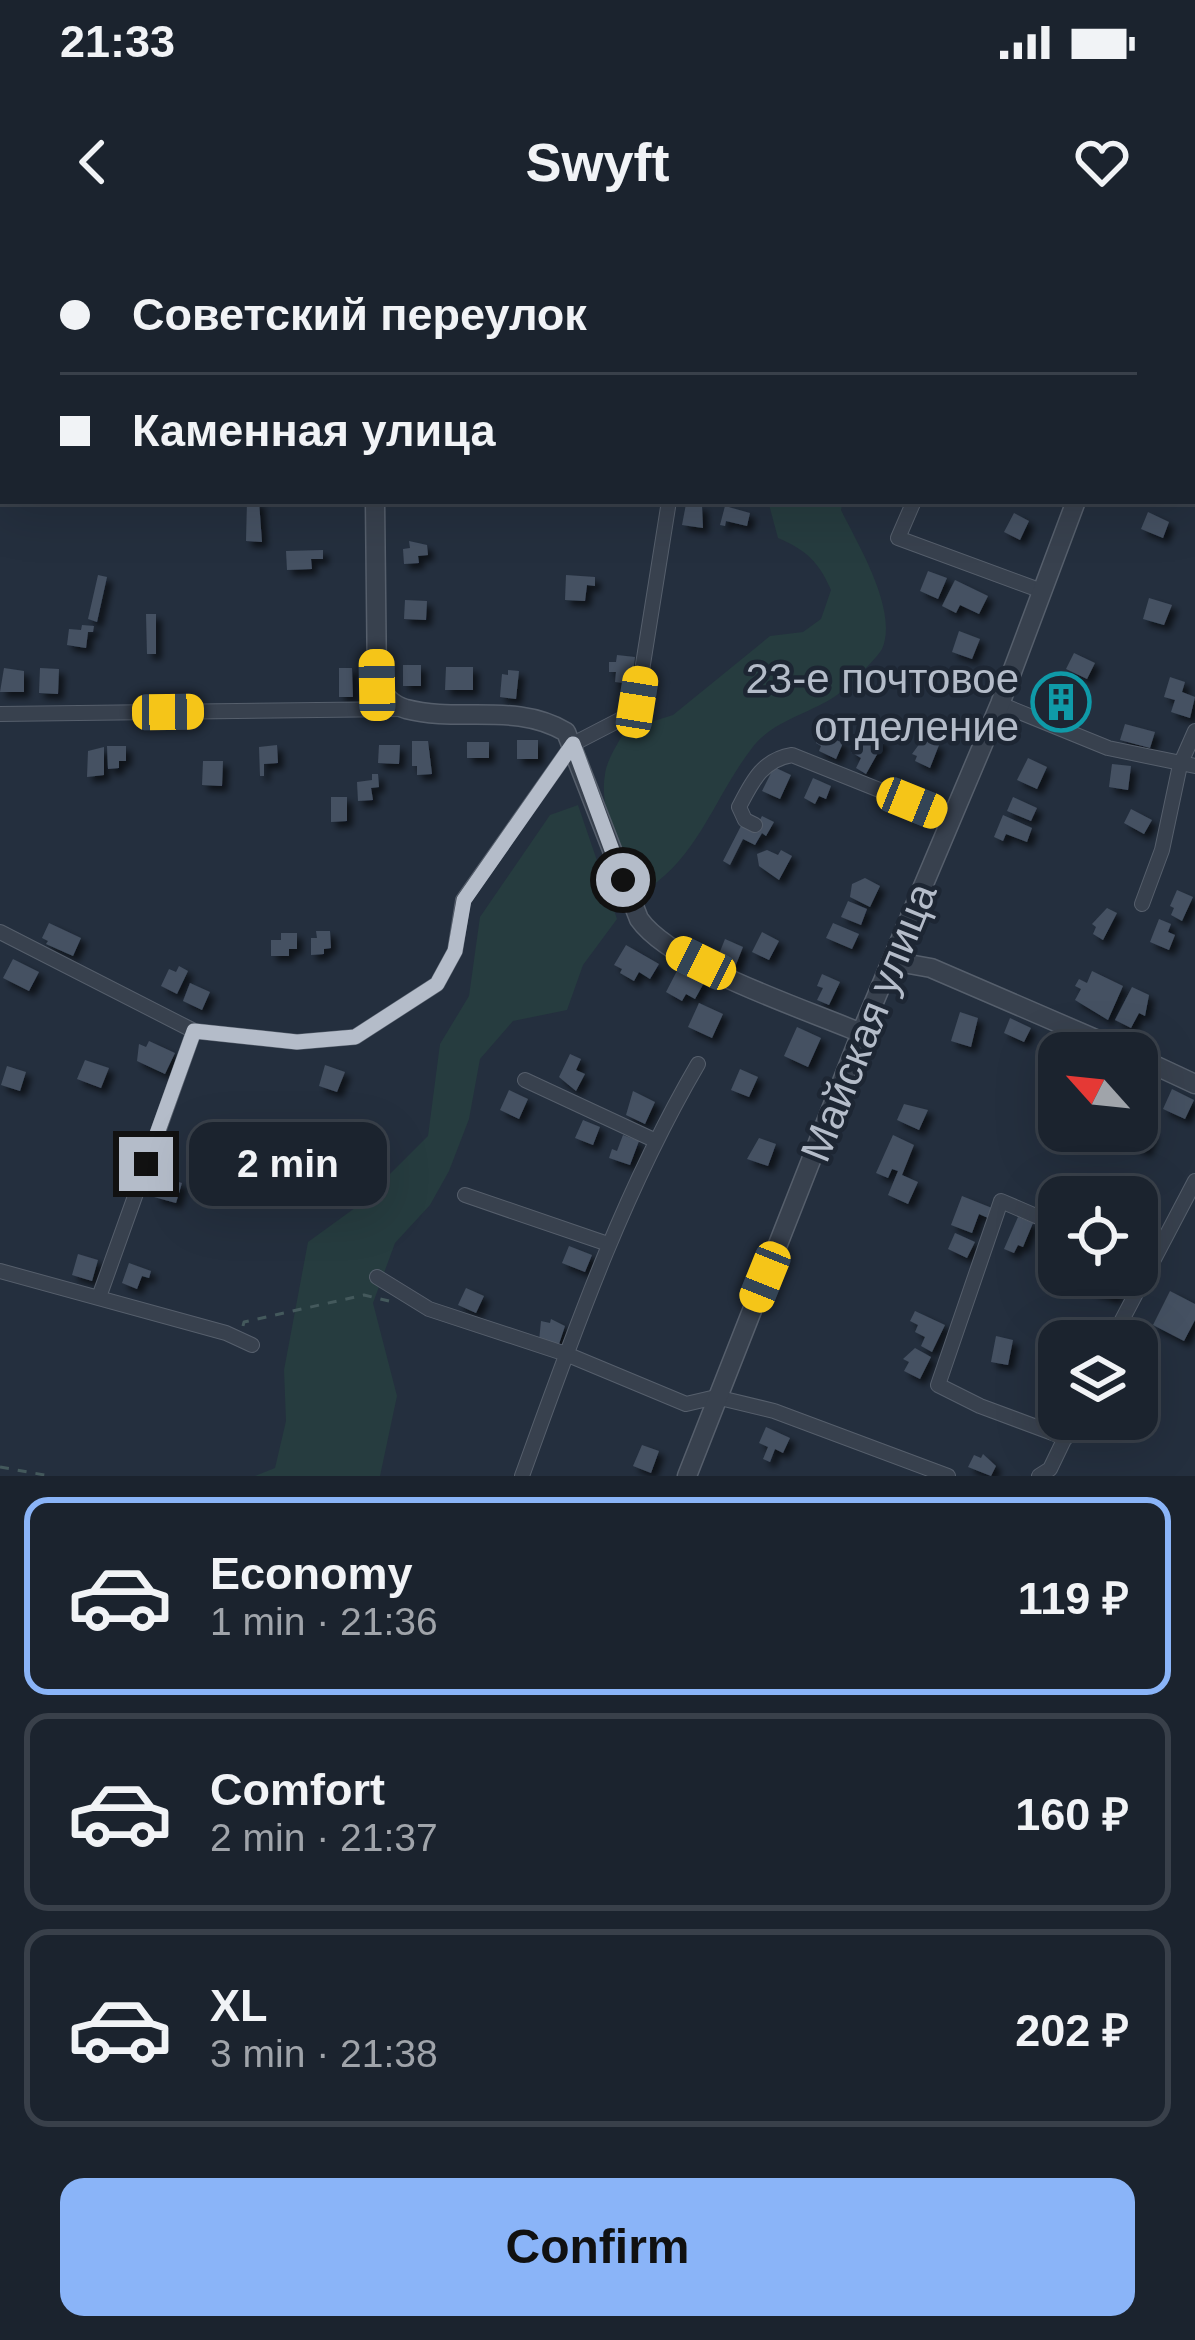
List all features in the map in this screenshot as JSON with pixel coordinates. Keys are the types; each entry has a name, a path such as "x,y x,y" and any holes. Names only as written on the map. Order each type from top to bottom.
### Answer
{"street":[{"path":"375,504 377,685 389,701 405,709"},
{"path":"0,932 194,1031 297,1042 355,1037 437,984 455,951 464,900 573,744 629,715 637,702 669,504"},
{"path":"913,504 898,538 1042,591"},
{"name":"Майская улица","path":"687,1476 861,1033 1000,704 1075,504"},
{"path":"1000,704 1108,748 1188,765"},
{"path":"0,714 405,709 545,720 566,732 573,744 638,919 649,934 665,946 861,1033"},
{"path":"1142,904 1195,731"},
{"path":"755,825 745,820 739,807 766,764 792,755 952,819"},
{"path":"892,961 931,968 1079,1032"},
{"path":"99,1297 194,1031"},
{"path":"522,1476 608,1244 654,1140 698,1064"},
{"path":"1158,1067 1195,1084"},
{"path":"525,1080 654,1140"},
{"path":"1158,1257 1195,1181"},
{"path":"465,1195 608,1244"},
{"path":"1038,1217 1001,1201 938,1385 1038,1428"},
{"path":"0,1271 252,1345"},
{"path":"377,1276 429,1309 564,1353 686,1404 716,1397 774,1411 948,1476"},
{"path":"1039,1476 1050,1469 1065,1440"}],"path":[{"path":"236,1338 244,1322 310,1306 364,1295 397,1303"},
{"path":"0,1467 50,1476"}],"green space":[{"path":"769,504 842,504 881,597 886,633 882,649 837,695 761,738 694,841 649,888 622,850 609,820 604,789 610,757 625,730 673,715 770,636 803,632 821,619 831,590 822,572 796,547 778,538"},
{"path":"578,805 617,919 583,965 567,1010 513,1021 480,1059 469,1119 449,1171 430,1205 395,1243 373,1303 397,1396 380,1476 255,1476 275,1468 286,1421 284,1370 308,1242 359,1205 428,1136 440,1044 469,996 480,917 550,815"}],"building":[{"path":"247,504 259,504 262,542 246,541"},
{"path":"686,504 702,506 703,528 682,525"},
{"path":"725,506 750,513 747,526 726,521 725,526 720,525"},
{"path":"1148,512 1169,522 1163,538 1141,529"},
{"path":"1014,513 1029,521 1020,540 1004,532"},
{"path":"409,541 427,545 428,555 418,556 419,563 404,564 403,549 410,548"},
{"path":"323,550 323,559 311,559 312,569 287,570 286,551"},
{"path":"928,571 947,578 938,599 920,591"},
{"path":"98,575 107,577 97,622 88,619"},
{"path":"566,575 595,577 595,586 587,585 585,601 565,600"},
{"path":"955,580 988,596 979,614 960,605 956,613 942,606"},
{"path":"1149,598 1172,605 1164,625 1143,619"},
{"path":"405,600 427,601 426,620 404,619"},
{"path":"146,614 156,614 156,654 147,654"},
{"path":"82,625 94,626 86,648 67,645 69,629 81,630"},
{"path":"959,631 980,639 972,659 952,652"},
{"path":"1074,653 1095,663 1087,679 1066,669"},
{"path":"617,655 635,657 632,684 615,682 616,672 609,672 609,662 616,662"},
{"path":"403,665 421,665 421,686 403,686"},
{"path":"446,667 473,667 473,690 445,690"},
{"path":"4,668 24,671 24,692 0,692"},
{"path":"40,668 59,669 58,694 39,693"},
{"path":"339,668 352,668 353,697 339,697"},
{"path":"508,670 519,671 516,699 500,697 502,674 508,675"},
{"path":"1170,677 1185,682 1182,692 1195,697 1190,718 1171,712 1175,700 1164,697"},
{"path":"1125,724 1155,732 1150,748 1120,740"},
{"path":"863,730 884,742 866,774 856,768 861,758 851,752"},
{"path":"820,733 843,743 836,759 819,751"},
{"path":"923,739 939,745 930,768 915,761 917,756 912,754"},
{"path":"517,740 538,740 538,759 517,759"},
{"path":"412,741 428,741 432,774 417,775 417,766 412,766"},
{"path":"467,742 489,742 489,758 467,758"},
{"path":"277,745 278,763 264,764 264,776 260,776 259,747"},
{"path":"379,745 400,745 399,764 378,763"},
{"path":"107,746 126,746 126,761 119,761 119,768 108,769"},
{"path":"104,747 104,775 87,777 88,751"},
{"path":"1028,758 1047,767 1037,789 1017,780"},
{"path":"203,761 223,761 222,786 202,785"},
{"path":"1112,764 1131,766 1128,790 1109,787"},
{"path":"774,767 791,775 780,799 762,791"},
{"path":"372,774 378,774 379,787 371,788 373,800 358,801 357,782 372,780"},
{"path":"813,778 831,786 826,799 819,796 815,804 804,798"},
{"path":"331,797 347,797 347,821 331,822"},
{"path":"1013,797 1037,808 1031,821 1007,811"},
{"path":"1131,809 1152,820 1144,834 1124,823"},
{"path":"1003,815 1032,828 1027,842 1006,834 1003,841 994,837"},
{"path":"762,816 774,822 766,836 762,833 755,845 743,839 730,865 723,861 742,824 754,831"},
{"path":"767,850 792,856 779,880 759,866 757,854"},
{"path":"865,878 880,886 870,907 850,897 852,884"},
{"path":"1177,890 1193,897 1182,921 1171,915"},
{"path":"848,901 867,909 861,925 841,917"},
{"path":"1107,908 1117,913 1103,940 1093,934 1096,927 1092,924"},
{"path":"1159,919 1171,924 1168,932 1175,935 1169,950 1150,942"},
{"path":"49,923 81,938 73,956 46,944 42,938"},
{"path":"833,923 859,934 852,949 826,938"},
{"path":"316,931 330,931 331,948 311,955 311,938 317,938"},
{"path":"762,932 779,941 769,960 752,952"},
{"path":"281,933 297,933 297,949 289,949 289,956 271,956 271,940 281,940"},
{"path":"725,939 743,947 735,967 717,959"},
{"path":"626,945 659,964 650,979 639,972 634,981 614,965"},
{"path":"13,959 39,972 29,991 3,978"},
{"path":"179,966 188,971 177,994 161,986 169,969 176,972"},
{"path":"679,967 705,981 695,999 686,994 682,1001 666,992"},
{"path":"1092,971 1123,986 1108,1020 1075,1000 1081,989 1075,986 1079,979 1087,983"},
{"path":"822,974 840,982 829,1005 817,1000 823,988 817,986"},
{"path":"190,983 210,992 202,1010 183,1001"},
{"path":"1132,987 1149,995 1145,1016 1139,1013 1131,1028 1115,1020"},
{"path":"699,1003 723,1014 712,1038 688,1027"},
{"path":"960,1012 978,1018 971,1047 951,1041"},
{"path":"1010,1018 1031,1028 1024,1042 1004,1033"},
{"path":"797,1027 821,1038 808,1067 784,1056"},
{"path":"149,1041 175,1053 165,1074 137,1061 139,1044 146,1047"},
{"path":"570,1054 581,1059 576,1070 585,1074 576,1091 559,1077"},
{"path":"85,1060 109,1068 101,1088 77,1079"},
{"path":"325,1065 345,1072 337,1092 319,1086"},
{"path":"7,1066 26,1072 20,1091 1,1085"},
{"path":"740,1069 758,1077 749,1097 731,1090"},
{"path":"1172,1089 1194,1100 1185,1119 1163,1109"},
{"path":"509,1090 528,1099 519,1119 500,1110"},
{"path":"633,1091 655,1102 645,1124 626,1115"},
{"path":"904,1104 928,1110 919,1130 897,1120"},
{"path":"583,1120 600,1127 593,1145 575,1138"},
{"path":"623,1135 639,1141 630,1165 609,1158"},
{"path":"893,1135 914,1145 902,1175 918,1182 908,1204 888,1195 898,1171 892,1169 888,1178 876,1173"},
{"path":"759,1138 776,1144 768,1166 747,1159"},
{"path":"162,1177 182,1183 176,1203 154,1197"},
{"path":"962,1196 992,1208 988,1218 979,1214 972,1233 951,1225"},
{"path":"1018,1217 1033,1223 1023,1247 1018,1245 1014,1253 1004,1249"},
{"path":"955,1233 975,1242 967,1258 948,1249"},
{"path":"569,1246 592,1255 585,1272 562,1263"},
{"path":"78,1254 98,1260 92,1281 72,1275"},
{"path":"129,1263 151,1271 149,1278 142,1276 137,1289 122,1283"},
{"path":"466,1288 484,1296 476,1313 458,1305"},
{"path":"1170,1291 1195,1304 1195,1320 1184,1341 1158,1328 1156,1320"},
{"path":"915,1311 945,1325 932,1352 921,1346 925,1337 915,1332 918,1325 910,1321"},
{"path":"551,1319 565,1326 558,1347 539,1341 541,1321 550,1323"},
{"path":"996,1336 1013,1340 1008,1365 991,1362"},
{"path":"915,1348 931,1357 920,1379 904,1371 909,1362 903,1359"},
{"path":"766,1427 790,1438 783,1453 775,1449 770,1462 763,1459 768,1447 759,1443"},
{"path":"642,1445 659,1451 651,1473 633,1466"},
{"path":"983,1454 996,1466 991,1476 968,1467 974,1455 981,1458"}],"place":[{"name":"23-е почтовое отделение","path":"1061,702"}],"route":[{"path":"146,1164 194,1031 297,1042 355,1037 437,984 455,951 464,900 573,744 623,880"}]}
